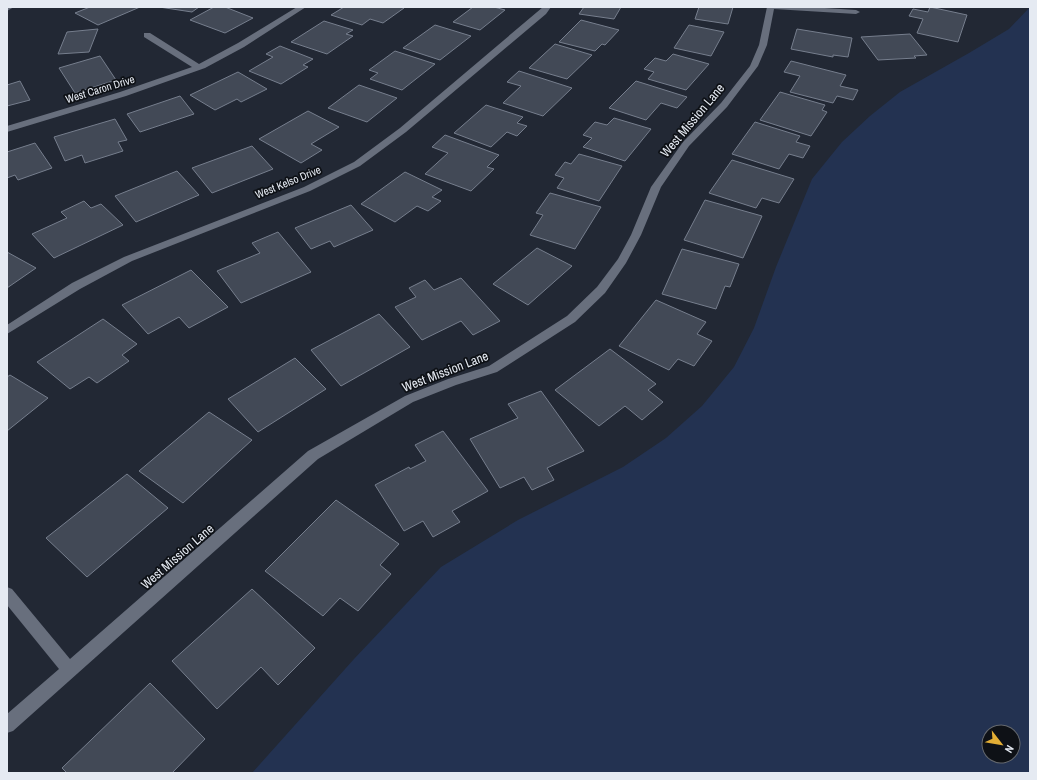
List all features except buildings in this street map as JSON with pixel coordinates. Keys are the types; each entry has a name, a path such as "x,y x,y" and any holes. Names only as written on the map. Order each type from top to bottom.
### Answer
{"street":[{"name":"West Caron Drive","path":"7,129 123,94 198,68 241,45 302,7"},
{"name":"West Kelso Drive","path":"7,330 76,286 128,259 307,189 357,164 403,130 543,12 547,7"},
{"path":"771,7 856,12"},
{"name":"West Mission Lane","path":"7,725 313,455 409,399 452,382 493,369 571,319 602,290 622,261 636,236 656,187 686,144 724,106 754,66 763,45 771,7"},
{"path":"147,35 198,68"},
{"path":"7,594 69,670"}],"shaded area":[{"path":"1030,7 1030,773 252,773 354,659 441,567 518,520 623,467 666,438 702,406 734,367 754,328 776,267 812,179 842,142 870,116 900,92 1009,29"}]}
